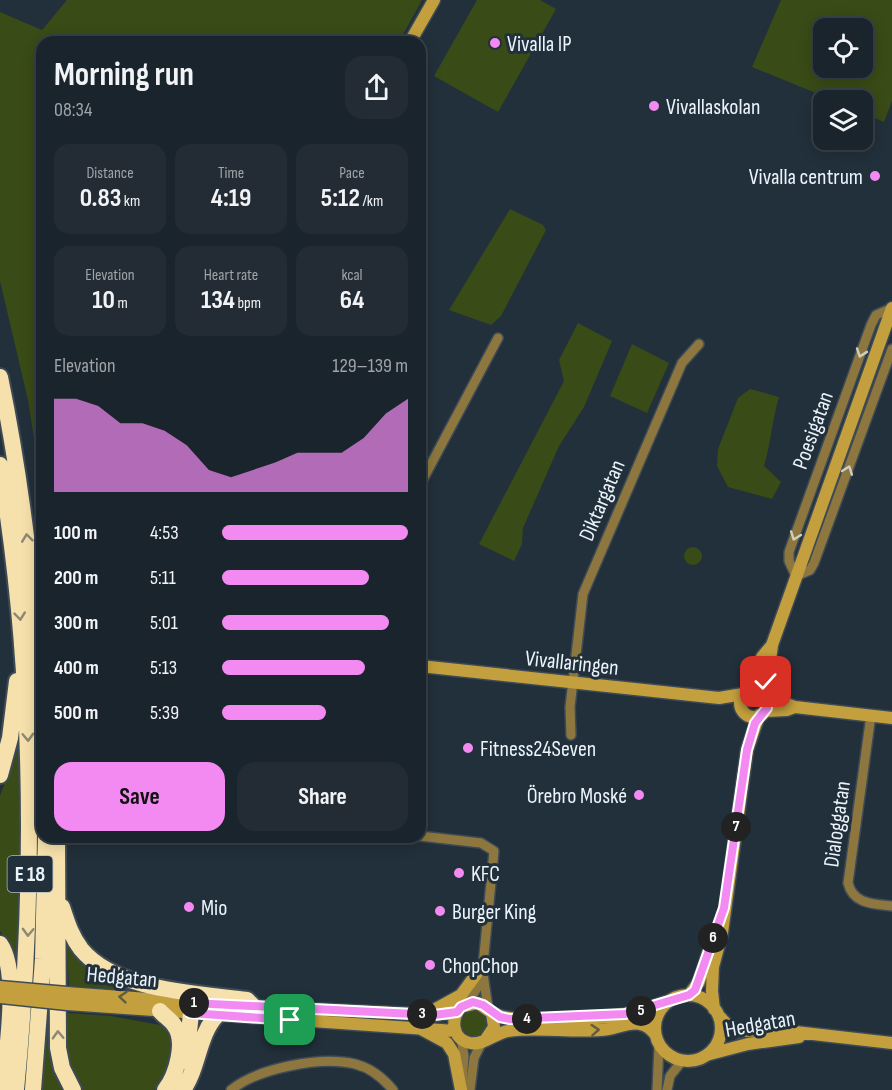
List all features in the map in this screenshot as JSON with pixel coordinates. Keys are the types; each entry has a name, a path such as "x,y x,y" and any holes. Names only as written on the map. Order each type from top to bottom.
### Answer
{"highway":[{"path":"0,377 20,483 36,620"},
{"name":"E 18","path":"0,465 14,558 23,657 28,740 30,862 27,958 6,1084"},
{"name":"E 18","path":"0,774 10,738 17,663 23,657"},
{"name":"E 18","path":"33,1090 44,958 46,843"},
{"name":"E 18","path":"57,843 58,1048 62,1068 73,1090"},
{"name":"E 18","path":"58,894 76,940 87,955 102,967 131,980 247,1000 254,1007"},
{"name":"E 18","path":"0,944 8,959 11,981 6,1084"},
{"path":"177,1090 183,1075 190,1040 191,1008"},
{"path":"160,1011 174,1024 178,1039 175,1069 165,1090"},
{"path":"183,1090 195,1069 207,1027 217,1015"}],"main road":[{"path":"413,36 434,0"},
{"name":"Poesigatan","path":"766,695 772,645 892,308"},
{"name":"Poesigatan","path":"747,692 762,657 772,645"},
{"name":"Vivallaringen","path":"426,667 719,698 747,692"},
{"path":"716,1011 702,998 689,995 645,1010 614,1015 529,1019 500,1017 478,1003 467,1004 457,1012 458,1035 471,1043 510,1031 596,1031 638,1023 648,1026 672,1057 682,1061 700,1059 709,1054 720,1036 716,1011 712,992 713,967 722,933 747,750 741,701 747,692 758,689 766,695 795,707 892,718"},
{"path":"747,750 768,703 766,695"},
{"name":"Vivallaringen","path":"719,698 744,711"},
{"path":"744,711 762,713 795,707"},
{"path":"689,995 699,982 706,955 724,908"},
{"path":"461,1090 457,1062 447,1043 416,1020 461,995 483,965"},
{"name":"Hedgatan","path":"0,987 160,1011 254,1007 416,1020 458,1035"},
{"name":"Hedgatan","path":"0,997 67,998 191,1008 217,1015 416,1020 457,1012"},
{"path":"657,1039 656,1021 668,1002"},
{"path":"484,1040 494,1027 490,1010"},
{"name":"Hedgatan","path":"716,1011 730,1029 738,1031 778,1030 892,1043"},
{"name":"Hedgatan","path":"709,1054 748,1044 819,1035"}],"street":[{"path":"426,474 498,338"},
{"name":"Diktargatan","path":"571,735 570,707 586,586 682,363 699,344"},
{"name":"Poesigatan","path":"796,576 810,570 814,563 892,349"},
{"name":"Dialoggatan","path":"871,716 848,883 850,894 857,900 892,906"},
{"path":"426,837 481,843 494,850 483,965 477,988 467,1004"},
{"path":"483,965 490,1010"},
{"path":"458,1035 464,1056 461,1090"},
{"path":"657,1039 657,1090"},
{"path":"470,1090 474,1058 484,1040"},
{"path":"667,1090 670,1076 682,1061"},
{"path":"231,1090 260,1073 342,1062 370,1070 393,1090"}],"green space":[{"path":"67,0 422,0 402,36 36,36 36,451 28,400 0,281 0,12 42,30"},
{"name":"Vivalla IP","path":"477,0 540,0 556,9 498,112 434,76"},
{"path":"781,0 892,0 892,101 884,122 873,117 873,90 813,90 813,92 752,67"},
{"path":"510,209 543,225 546,230 501,316 491,325 449,310"},
{"path":"578,323 612,341 584,407 559,446 523,528 522,544 514,561 479,544 564,381 559,360"},
{"path":"632,344 669,363 647,413 610,396"},
{"path":"750,389 779,397 764,466 781,482 772,499 728,487 717,466 718,449 738,398"},
{"path":"693,547 699,550 702,556 699,562 693,565 687,562 684,556 687,550"},
{"path":"20,720 24,834 20,974 10,945 0,931 0,796 11,766"},
{"path":"66,931 88,961 202,996 69,986"},
{"path":"474,1010 483,1014 487,1023 483,1032 474,1036 465,1032 461,1023 465,1014"},
{"path":"48,1011 54,1011 65,1090 40,1090"},
{"path":"68,1013 111,1016 165,1026 170,1033 173,1050 169,1068 160,1084 154,1090 83,1090 69,1064"}],"place":[{"name":"Vivalla IP","path":"495,43"},
{"name":"Vivallaskolan","path":"654,106"},
{"name":"Vivalla centrum","path":"875,176"},
{"name":"Fitness24Seven","path":"468,748"},
{"name":"Örebro Moské","path":"639,795"},
{"name":"KFC","path":"459,873"},
{"name":"Mio","path":"189,907"},
{"name":"Burger King","path":"440,911"},
{"name":"ChopChop","path":"430,965"}],"route":[{"path":"290,1020 190,1013 191,1003 357,1013 434,1015 457,1012 461,1007 473,1002 483,1005 500,1017 529,1019 625,1014 645,1010 677,997 689,995 699,982 706,955 724,908 747,750 755,723 759,715 767,708 766,682"}]}
